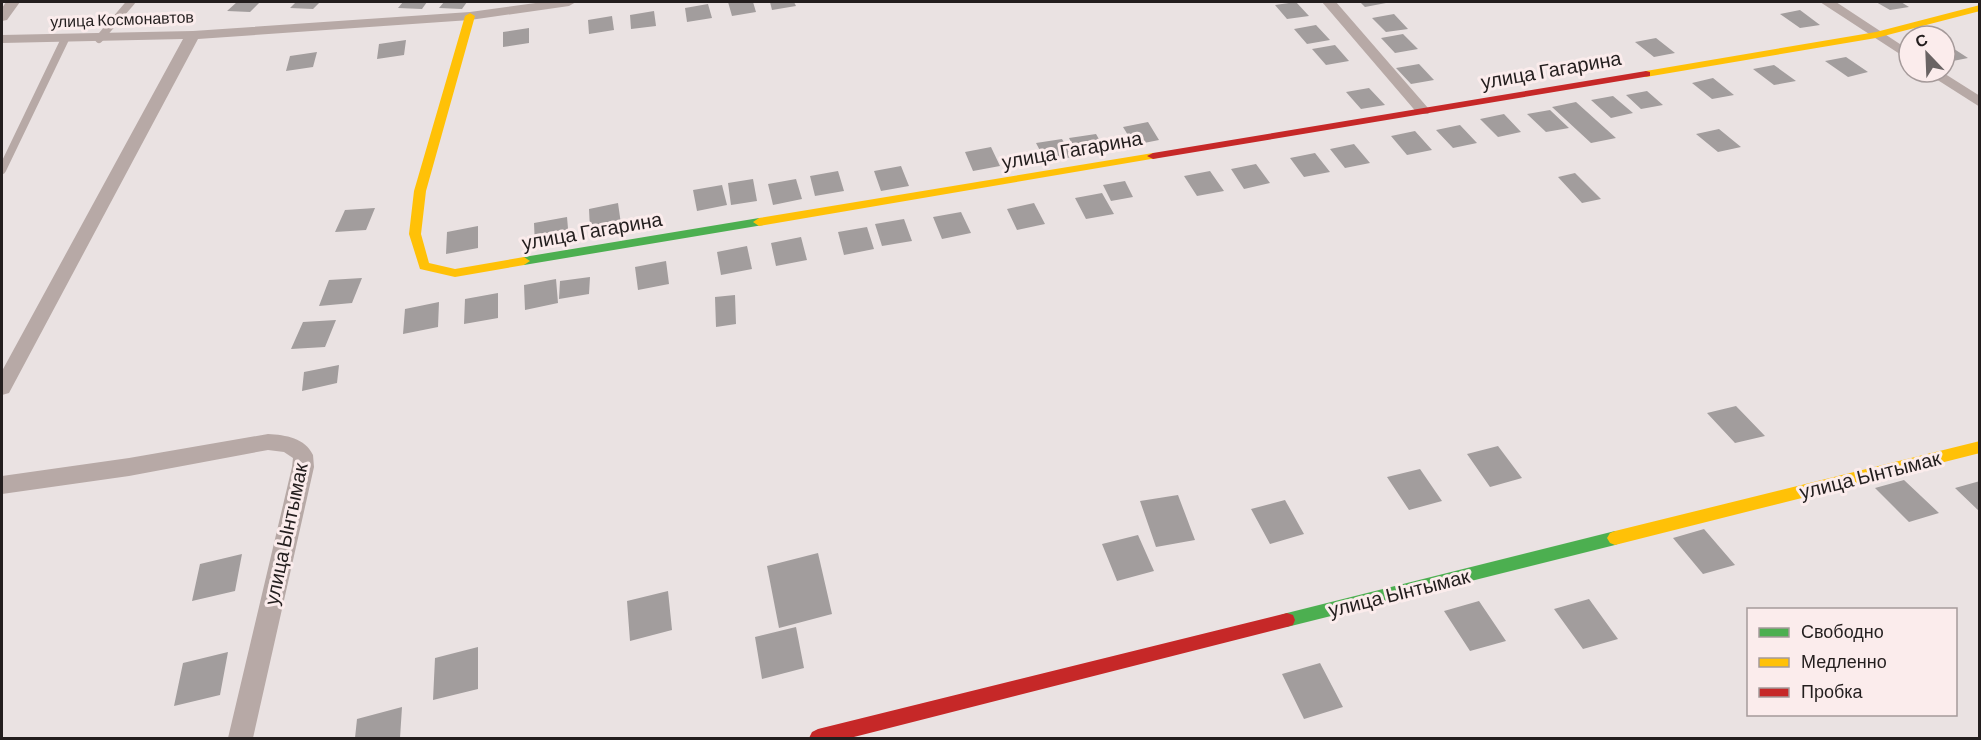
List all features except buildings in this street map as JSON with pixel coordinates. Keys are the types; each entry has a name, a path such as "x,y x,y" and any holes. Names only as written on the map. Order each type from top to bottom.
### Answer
{"street":[{"path":"2,16 14,2"},
{"name":"улица Космонавтов","path":"2,39 99,39 193,35 470,16 569,2"},
{"path":"1329,2 1423,111"},
{"path":"1827,2 1897,48"},
{"name":"улица Гагарина","path":"470,16 420,191 415,234 424,266 455,273 1876,34 1980,8"},
{"path":"2,388 193,35"},
{"path":"1951,84 1980,103"},
{"name":"улица Ынтымак","path":"2,485 129,467 268,442 285,443 296,447 303,455 303,467 240,738"},
{"name":"улица Ынтымак","path":"818,738 1980,447"}],"lane":[{"path":"99,39 131,2"},
{"path":"2,170 65,39"}],"traffic: fast":[{"path":"524,261 759,222"},
{"path":"1287,620 1615,538"}],"traffic: slow":[{"path":"1646,74 1876,35 1980,8"},
{"path":"470,16 420,191 415,234 424,266 455,273 524,261"},
{"path":"759,222 1153,156"},
{"path":"1615,538 1980,447"}],"traffic: jam":[{"path":"1153,156 1646,74"},
{"path":"818,738 1287,620"}]}
